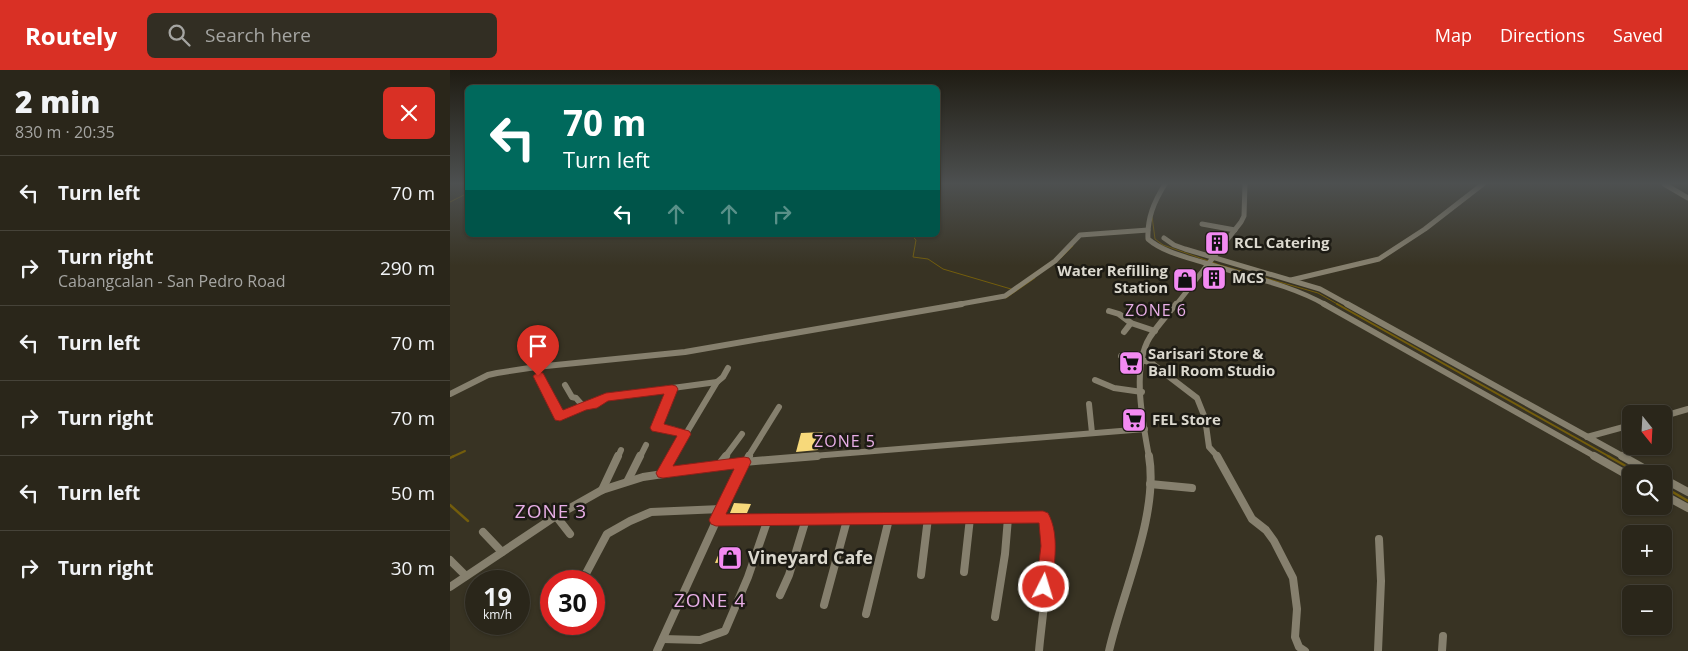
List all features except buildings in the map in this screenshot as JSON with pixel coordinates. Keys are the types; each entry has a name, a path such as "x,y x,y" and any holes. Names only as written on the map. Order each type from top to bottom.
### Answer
{"street":[{"path":"1150,211 1148,239 1155,245 1320,289 1358,308 1638,465"},
{"path":"1110,651 1144,532 1150,484 1151,471 1145,429 1141,359 1146,343 1235,230 1244,216 1244,211"},
{"path":"1290,280 1379,258 1425,229 1448,211"},
{"path":"1202,224 1235,230"},
{"path":"450,394 488,375 497,373 544,366 684,352 991,299 1015,291 1062,255 1080,234 1148,230"},
{"path":"1164,238 1174,245 1211,261 1296,291 1321,302 1622,472"},
{"path":"1109,311 1119,314 1131,323 1155,331"},
{"path":"1124,332 1131,323"},
{"path":"1121,356 1141,359 1158,366 1197,398 1205,418 1208,447 1217,456 1252,519 1266,530 1274,541 1293,578 1297,609 1295,637 1298,647 1305,651"},
{"path":"663,473 717,382 724,377 728,368"},
{"path":"538,376 560,416 584,406 592,405 606,397 717,382"},
{"path":"1096,380 1114,388 1142,392"},
{"path":"565,385 572,397 576,398 584,406"},
{"path":"672,389 656,428 672,429 685,434"},
{"path":"1089,404 1092,433"},
{"path":"657,651 744,462 779,407"},
{"path":"1672,414 1688,409"},
{"path":"1587,437 1622,427"},
{"path":"475,570 556,516 602,490 628,480 663,473 744,462 1145,429"},
{"path":"719,465 742,434"},
{"path":"628,480 646,445"},
{"path":"602,490 621,450"},
{"path":"1672,483 1688,492"},
{"path":"1150,484 1192,488"},
{"path":"1672,499 1688,508"},
{"path":"588,570 607,534 630,521 651,512 721,509"},
{"path":"556,516 570,534"},
{"path":"716,520 1043,517 1047,523 1048,546 1042,602 1043,625 1039,651"},
{"path":"921,575 928,518"},
{"path":"964,572 970,518"},
{"path":"995,617 1006,554 1008,518"},
{"path":"663,639 700,640 725,630 748,576 768,519"},
{"path":"780,595 789,575 806,519"},
{"path":"866,614 888,519"},
{"path":"824,605 847,520"},
{"path":"483,532 502,552"},
{"path":"1378,651 1379,539"},
{"path":"450,560 465,575"},
{"path":"450,587 465,577"},
{"path":"1442,651 1443,636"}],"waterway":[{"path":"1152,216 1155,239 1163,245 1220,265 1318,293 1339,305"},
{"path":"913,237 916,240 913,257 928,259 943,269 1011,289"},
{"path":"1061,258 1073,246"},
{"path":"1006,298 1035,278"},
{"path":"1337,304 1610,457"},
{"path":"452,457 465,451"},
{"path":"1608,456 1624,465"},
{"path":"1672,492 1688,501"},
{"path":"450,505 468,521"}],"place":[{"name":"RCL Catering","path":"1217,243"},
{"name":"MCS","path":"1214,278"},
{"name":"Water Refilling Station","path":"1185,280"},
{"name":"Sarisari Store & Ball Room Studio","path":"1131,363"},
{"name":"FEL Store","path":"1134,420"},
{"name":"Vineyard Cafe","path":"730,558"}],"district":[{"name":"ZONE 6","path":"1156,310"},
{"name":"ZONE 5","path":"845,441"},
{"name":"ZONE 3","path":"551,511"},
{"name":"ZONE 4","path":"710,600"}],"route":[{"path":"538,376 560,416 584,406 592,405 606,397 672,389 656,428 672,429 685,434 663,473 744,462 716,520 1043,517 1047,523 1048,546 1044,587"}]}
